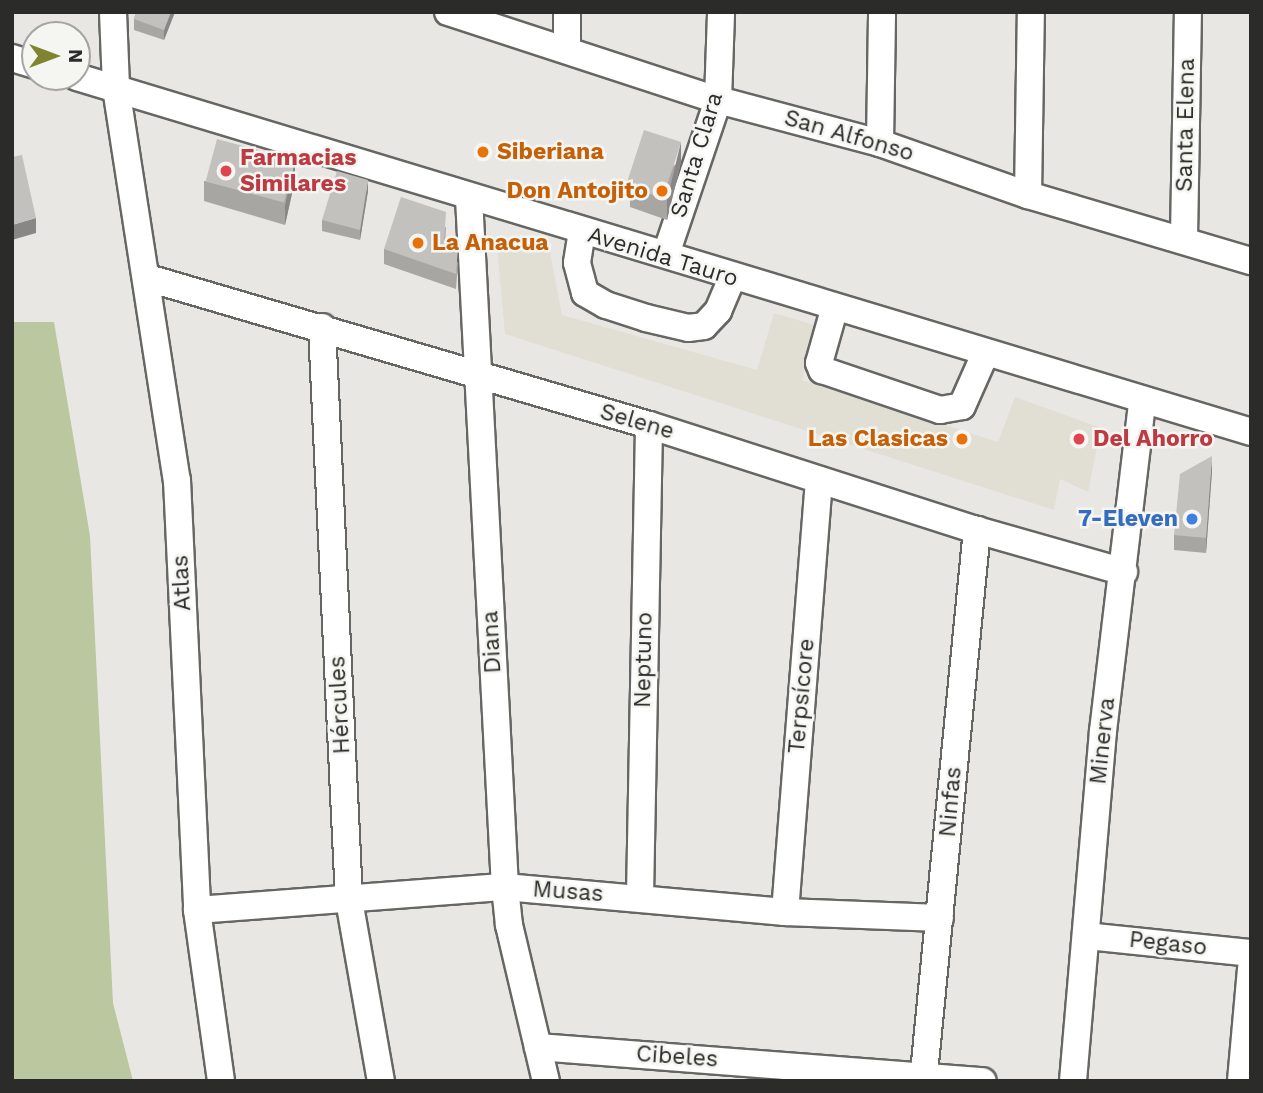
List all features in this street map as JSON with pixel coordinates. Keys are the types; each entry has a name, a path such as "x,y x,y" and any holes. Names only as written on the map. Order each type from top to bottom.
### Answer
{"street":[{"name":"Atlas","path":"113,12 116,88 148,278 177,480 197,910 221,1081"},
{"name":"San Alfonso","path":"448,12 567,48 718,100 880,143 1028,195 1184,238 1251,261"},
{"path":"567,12 567,48"},
{"name":"Santa Clara","path":"666,254 718,100 721,12"},
{"path":"880,143 882,12"},
{"path":"1028,195 1031,12"},
{"name":"Santa Elena","path":"1184,238 1188,12"},
{"name":"Avenida Tauro","path":"91,81 469,198 666,254 834,310 1142,403 1251,432"},
{"name":"Diana","path":"469,198 505,887 509,925 546,1081"},
{"path":"582,231 577,262 585,293 646,318 688,328 704,326 718,311 732,278"},
{"name":"Selene","path":"148,278 322,327 478,378 649,425 977,530 1124,572"},
{"path":"834,310 819,363 822,370 940,410 962,406 985,354"},
{"name":"Hércules","path":"322,327 349,900 381,1081"},
{"name":"Minerva","path":"1073,1081 1102,731 1124,572 1142,403"},
{"name":"Neptuno","path":"640,896 649,425"},
{"name":"Terpsícore","path":"785,912 820,480"},
{"name":"Ninfas","path":"924,1073 977,530"},
{"name":"Musas","path":"197,910 505,887 640,896 785,912 940,918"},
{"name":"Pegaso","path":"1086,936 1251,953"},
{"path":"1241,1081 1251,968"},
{"name":"Cibeles","path":"538,1047 924,1073 983,1081"}],"shaded area":[{"path":"497,248 550,252 562,315 757,370 774,313 815,325 802,380 998,442 1015,397 1101,428 1088,492 1060,479 1054,510 505,334"}],"green space":[{"path":"12,322 54,322 90,536 113,1003 133,1081 12,1081"}],"building":[{"path":"136,12 171,12 164,30 134,19"},
{"path":"644,130 681,142 663,198 626,186"},
{"path":"217,139 295,160 284,202 206,182"},
{"path":"22,155 36,218 12,225 12,157"},
{"path":"337,171 368,180 360,230 322,220"},
{"name":"La Anacua","path":"401,197 446,212 444,244 458,248 456,274 384,249"},
{"name":"7-Eleven","path":"1212,456 1206,538 1174,535 1180,474"}],"place":[{"name":"Siberiana","path":"483,152"},
{"name":"Farmacias Similares","path":"226,171"},
{"name":"Don Antojito","path":"662,191"},
{"name":"La Anacua","path":"418,243"},
{"name":"Las Clasicas","path":"962,439"},
{"name":"Del Ahorro","path":"1079,439"},
{"name":"7-Eleven","path":"1192,519"}]}
